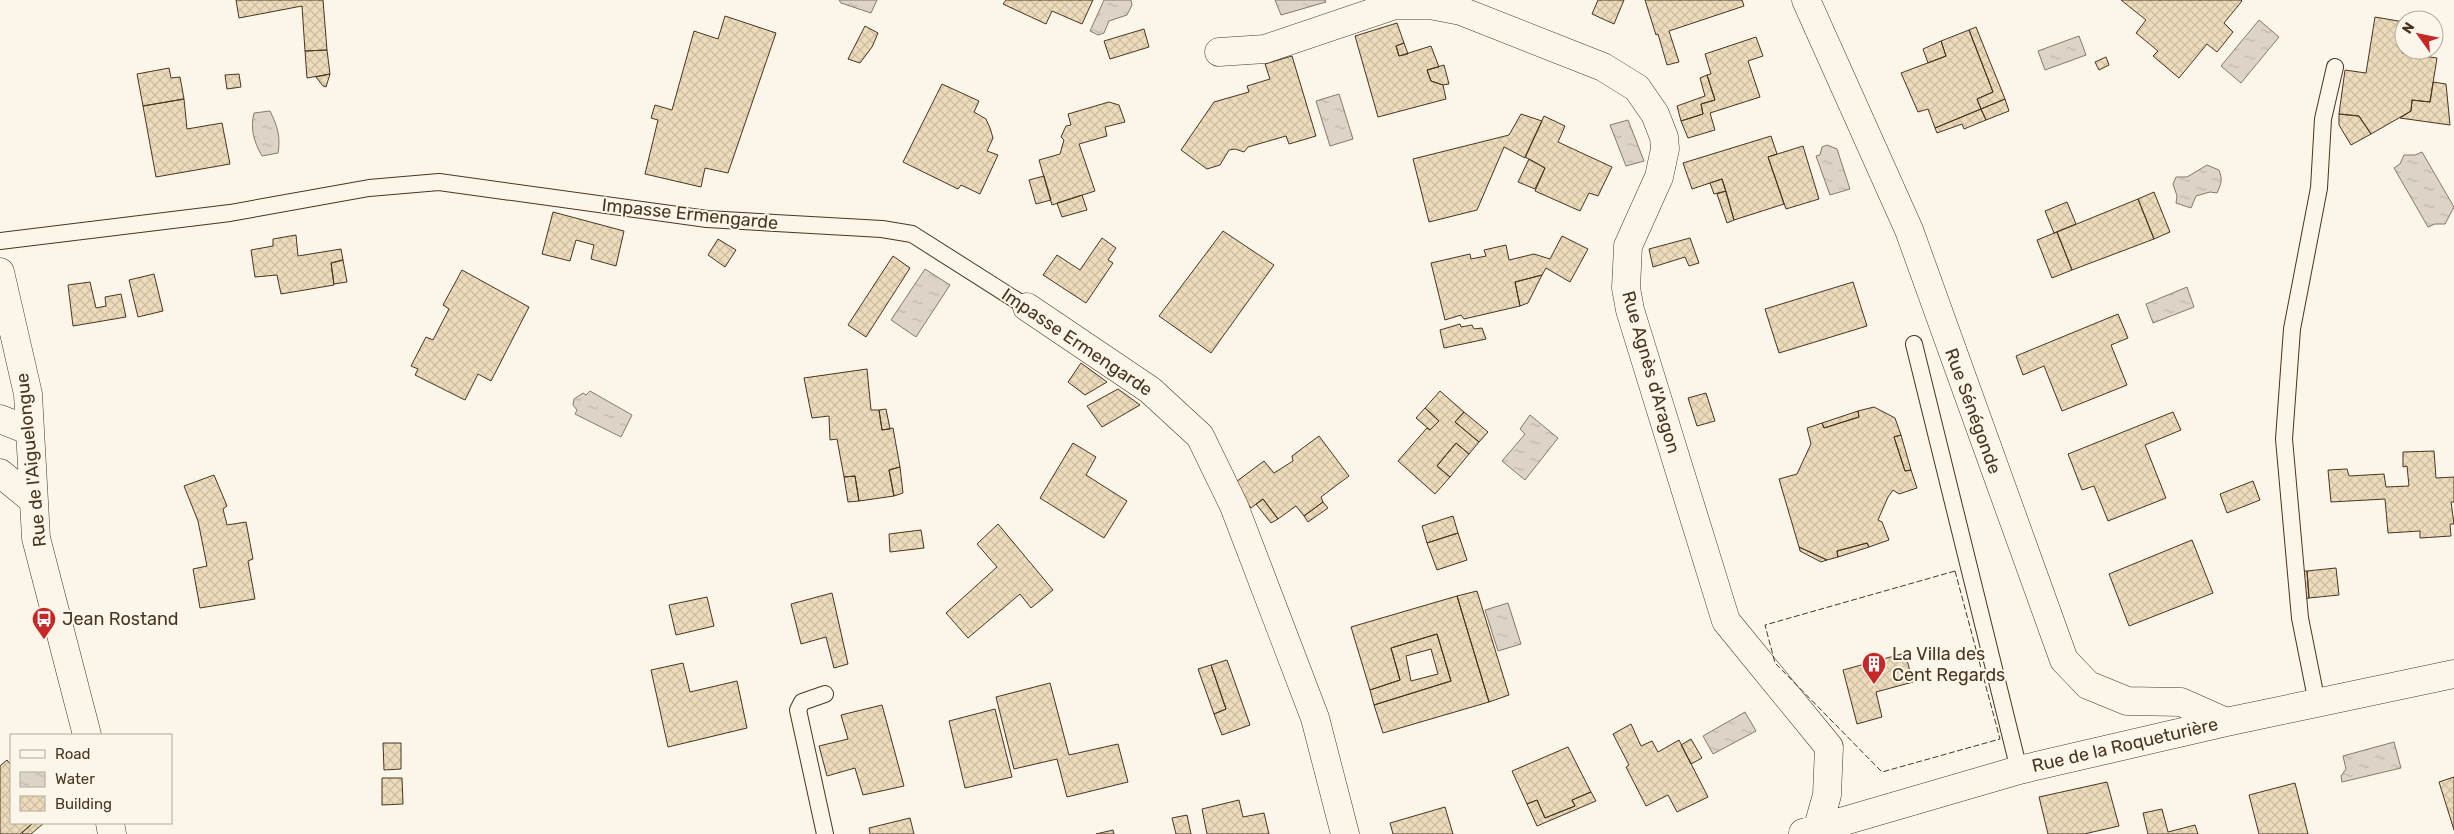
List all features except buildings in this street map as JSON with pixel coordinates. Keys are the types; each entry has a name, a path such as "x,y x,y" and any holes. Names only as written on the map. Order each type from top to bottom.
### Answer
{"street":[{"name":"Rue Sénégonde","path":"1806,0 1909,230 2064,660 2088,685 2127,701 2181,702 2226,722"},
{"name":"Rue Agnès d'Aragon","path":"1219,52 1265,49 1395,5 1430,5 1461,11 1603,68 1637,88 1642,94 1655,114 1664,137 1665,150 1659,177 1628,246 1626,288 1630,310 1726,620 1829,747 1828,795 1811,832"},
{"name":"Rue de l'Aiguelongue","path":"0,272 28,394 36,538 87,734"},
{"name":"Impasse Ermengarde","path":"1027,307 1150,390 1200,436 1234,506 1316,718 1345,834"},
{"path":"0,420 30,431"},
{"path":"0,473 33,500"},
{"name":"Rue de la Roqueturière","path":"1811,832 2019,770 2226,722 2454,674"}],"lane":[{"path":"2317,702 2300,618 2284,439 2292,329 2320,188 2324,118 2335,67"},
{"name":"Impasse Ermengarde","path":"0,241 230,213 369,188 439,182 706,220 882,229 912,234 1027,307"},
{"path":"1914,344 2019,770"},
{"path":"824,694 802,702 798,710 825,834"}],"water":[{"path":"839,0 877,0 871,13 841,3"},
{"path":"1104,0 1131,0 1132,5 1127,15 1109,21 1104,33 1098,35 1090,31"},
{"path":"1275,0 1325,0 1326,2 1281,15"},
{"path":"2259,20 2279,37 2241,83 2221,66"},
{"path":"2079,36 2086,55 2045,70 2038,51"},
{"path":"1339,94 1353,139 1330,146 1316,101"},
{"path":"270,111 278,131 278,153 262,156 253,135 254,113"},
{"path":"1628,120 1644,161 1626,166 1610,125"},
{"path":"1827,145 1837,149 1850,189 1830,195 1816,156 1820,155 1822,147"},
{"path":"2422,152 2454,207 2445,224 2435,224 2428,227 2394,168 2400,164 2404,155 2415,155"},
{"path":"2207,165 2219,170 2221,182 2217,193 2210,192 2196,196 2191,208 2176,203 2177,196 2173,184 2176,177 2187,177"},
{"path":"925,269 950,285 916,337 891,320"},
{"path":"2187,287 2194,307 2153,323 2146,304"},
{"path":"590,391 632,415 621,437 575,414 577,410 573,405 574,399 583,393 586,395"},
{"path":"1530,415 1558,438 1525,480 1502,461 1525,434 1520,429"},
{"path":"1508,603 1521,644 1498,651 1485,610"},
{"path":"1745,712 1756,731 1713,754 1703,736"},
{"path":"2394,742 2401,768 2342,782 2341,776 2346,769 2343,756"}],"fence":[{"path":"1955,571 2000,739 1882,772 1775,663 1765,625 1955,571"}],"place":[{"name":"Jean Rostand","path":"44,640"},
{"name":"La Villa des Cent Regards","path":"1874,685"}]}
